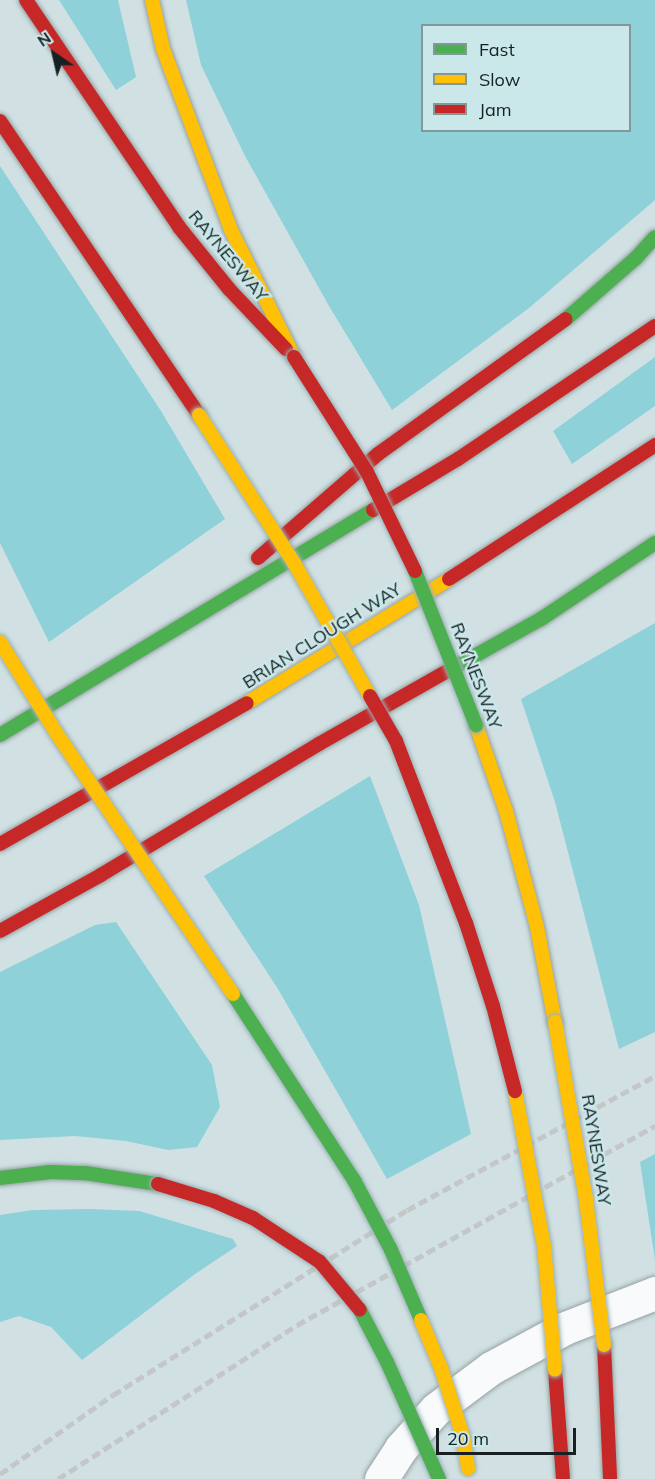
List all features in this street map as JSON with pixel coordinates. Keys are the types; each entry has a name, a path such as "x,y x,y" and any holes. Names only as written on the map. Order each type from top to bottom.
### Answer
{"main road":[{"name":"RAYNESWAY","path":"26,0 179,227 229,290 294,357 367,472 394,525 433,612 506,811 537,927 563,1061 586,1200 604,1345 610,1479"},
{"path":"152,0 163,49 231,230 294,357"},
{"path":"0,121 199,415 294,563 396,741 462,913 493,1005 515,1090 544,1246 563,1479"},
{"path":"167,635 378,454 555,329 636,258 655,237"},
{"path":"0,735 458,459 655,326"},
{"name":"BRIAN CLOUGH WAY","path":"0,844 293,677 586,492 655,445"},
{"path":"542,620 655,543"},
{"path":"0,931 101,875 319,744 655,558"},
{"path":"0,642 57,734 159,887 266,1041 360,1190 396,1260 437,1359 463,1436 468,1474"},
{"path":"0,1178 51,1172 85,1173 158,1184 214,1201 253,1218 320,1262 360,1310 387,1362 439,1479"}],"street":[{"path":"381,1479 401,1448 436,1409 491,1368 565,1328 655,1293"}],"shaded area":[{"path":"59,0 118,0 136,77 116,90"},
{"path":"186,0 655,0 655,200 529,308 392,410 329,306 245,156 201,65"},
{"path":"0,166 161,411 225,519 49,642 0,543"},
{"path":"655,357 655,406 572,464 553,431"},
{"path":"655,623 655,1032 619,1049 555,802 521,699"},
{"path":"370,776 419,905 471,1134 387,1179 278,989 204,876"},
{"path":"116,922 212,1065 220,1107 197,1147 168,1150 126,1141 75,1136 0,1140 0,972 95,925"},
{"path":"655,1154 655,1260 640,1162"},
{"path":"33,1210 139,1211 233,1239 237,1246 195,1274 82,1360 51,1327 19,1316 0,1322 0,1215"}],"railway":[{"path":"0,1474 113,1395 407,1210 655,1076"},
{"path":"58,1479 297,1325 655,1126"}],"traffic: fast":[{"path":"566,319 636,258 655,237"},
{"path":"0,735 373,510"},
{"path":"446,672 541,619 655,543"},
{"path":"415,571 476,725"},
{"path":"233,994 354,1180 391,1250 421,1320"},
{"path":"0,1178 51,1172 85,1173 158,1184"},
{"path":"360,1310 387,1362 439,1479"}],"traffic: slow":[{"path":"152,0 163,49 231,230 294,357"},
{"path":"199,415 294,563 370,696"},
{"path":"247,703 449,579"},
{"path":"0,642 57,734 233,994"},
{"path":"476,725 506,811 537,927 555,1022"},
{"path":"555,1022 586,1200 604,1345"},
{"path":"515,1091 544,1246 555,1370"},
{"path":"421,1320 441,1368 463,1436 468,1469"}],"traffic: jam":[{"path":"26,0 179,227 229,289 286,349"},
{"path":"0,121 199,415"},
{"path":"258,558 378,454 566,319"},
{"path":"373,510 458,459 655,326"},
{"path":"294,357 367,472 415,571"},
{"path":"449,579 655,445"},
{"path":"0,931 101,875 319,744 446,672"},
{"path":"370,696 396,741 466,923 493,1006 515,1091"},
{"path":"0,844 247,703"},
{"path":"158,1184 214,1201 253,1218 320,1262 360,1310"},
{"path":"604,1345 610,1479"},
{"path":"555,1370 563,1479"}]}
